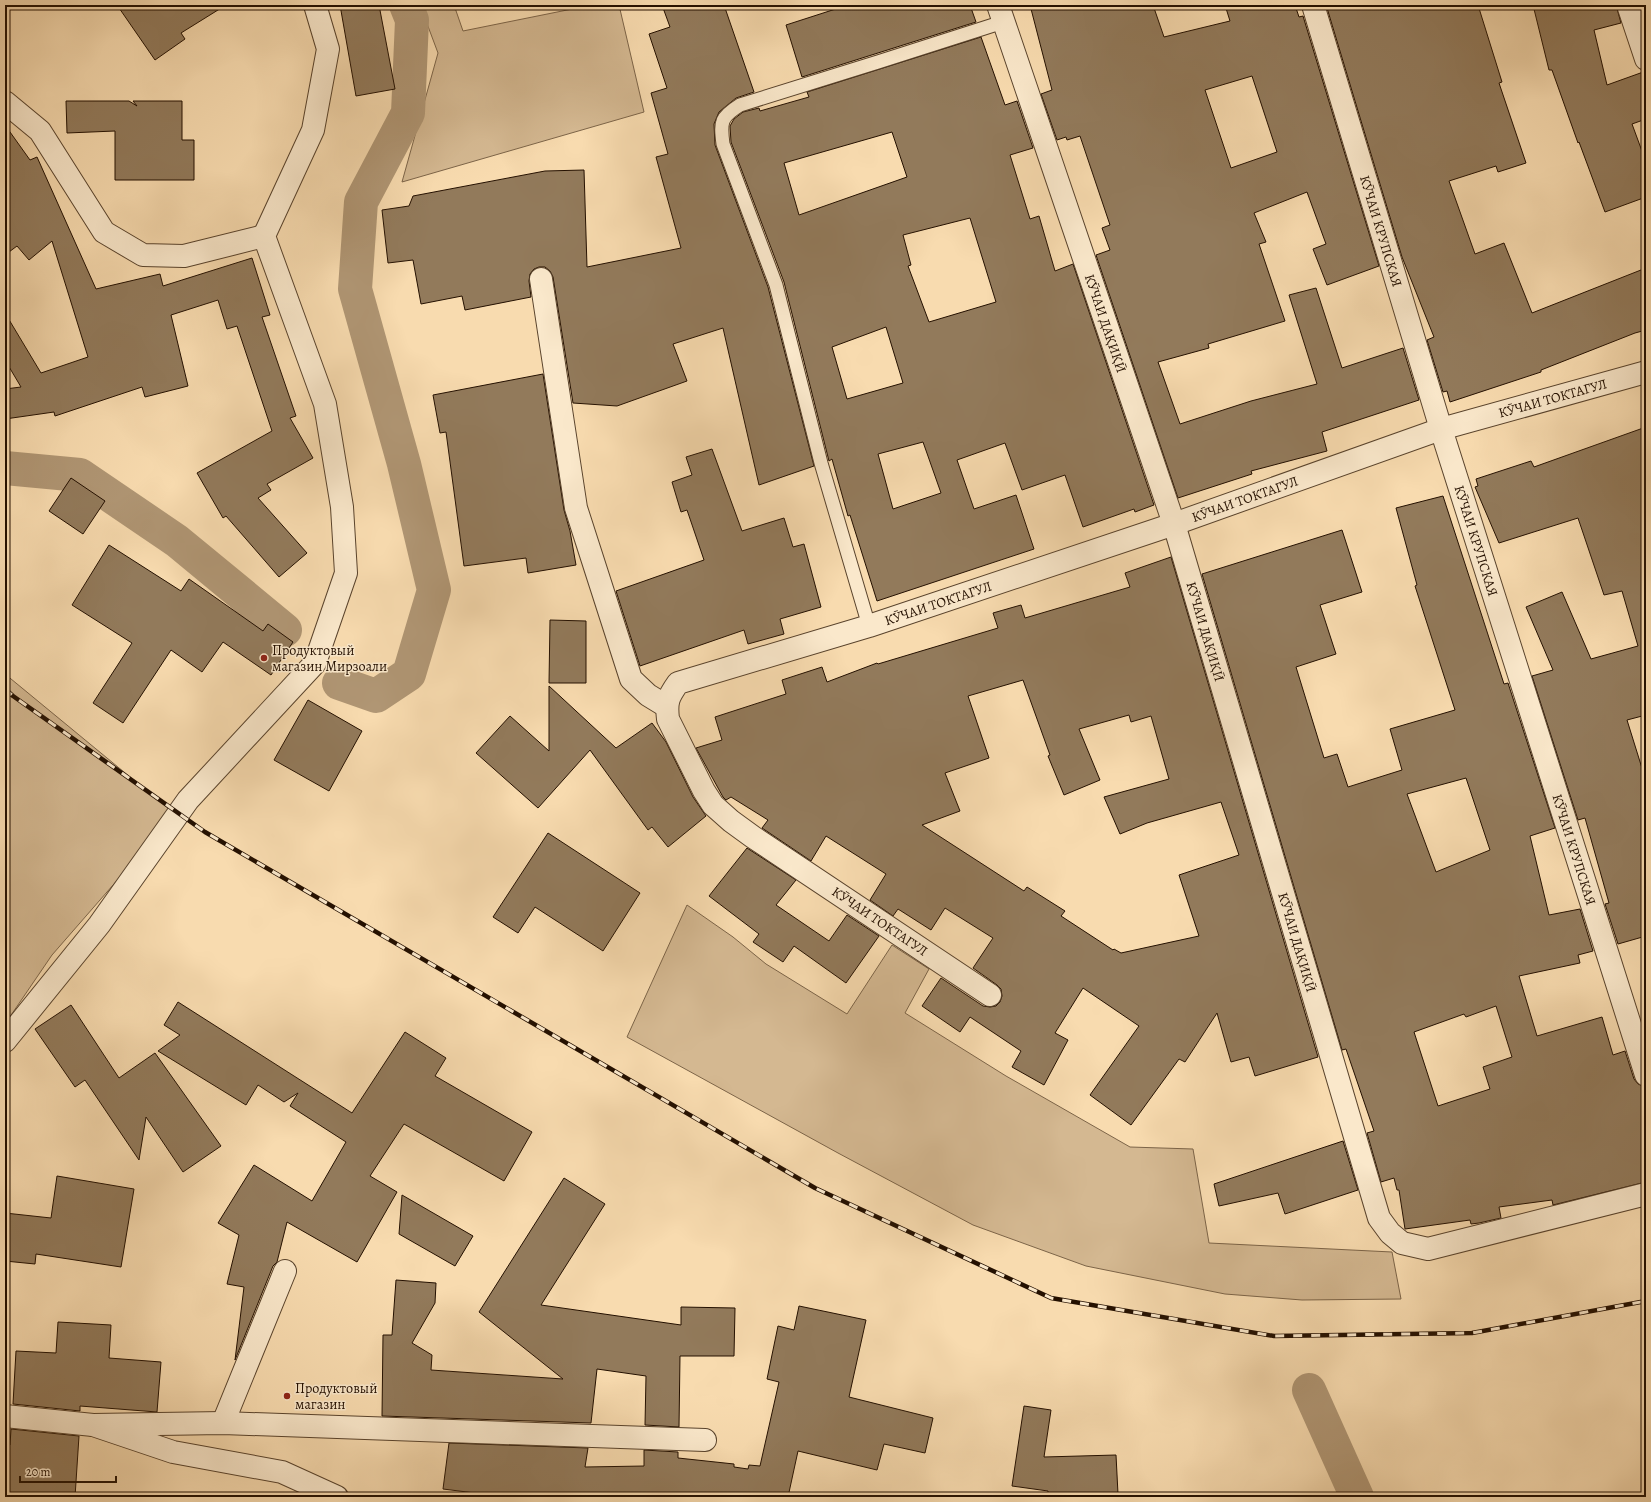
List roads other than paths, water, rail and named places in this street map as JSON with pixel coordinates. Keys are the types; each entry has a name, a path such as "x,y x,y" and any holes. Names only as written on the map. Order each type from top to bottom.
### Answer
{"street":[{"path":"5,1041 99,925 188,800 315,663 346,573 342,507 326,404 264,236 313,130 328,48 315,5"},
{"name":"КӮЧАИ КРУПСКАЯ","path":"1313,5 1441,429 1646,1075"},
{"path":"1628,5 1646,59"},
{"name":"КӮЧАИ ДАҚИҚӢ","path":"1000,13 1174,524 1379,1218 1390,1233 1402,1243 1428,1249 1646,1194"},
{"path":"5,102 40,131 104,232 143,255 184,256 264,236"},
{"path":"541,279 576,508 631,679 648,695 666,706"},
{"name":"КӮЧАИ ТОКТАГУЛ","path":"990,995 753,837 731,821 713,805 704,791 668,719 666,706 670,694 678,683 869,626 1174,524 1441,429 1646,372"},
{"path":"223,1423 284,1271"},
{"path":"5,1416 93,1426 223,1423 705,1440"},
{"path":"93,1426 173,1452 282,1472 337,1497"}],"lane":[{"path":"869,626 821,463 776,285 723,144 721,127 726,114 740,105 878,62 1000,13"}],"waterway":[{"path":"339,683 376,696 409,674 434,590 404,464 355,289 361,202 408,113 412,20 406,5"},
{"path":"5,468 80,475 177,541 285,630"},
{"path":"1309,1390 1357,1497"}],"railway":[{"path":"5,689 205,832 815,1188 1051,1298 1274,1336 1472,1333 1646,1301"}],"place":[{"name":"Продуктовый магазин Мирзоали","path":"264,658"},
{"name":"Продуктовый магазин","path":"287,1396"}]}
